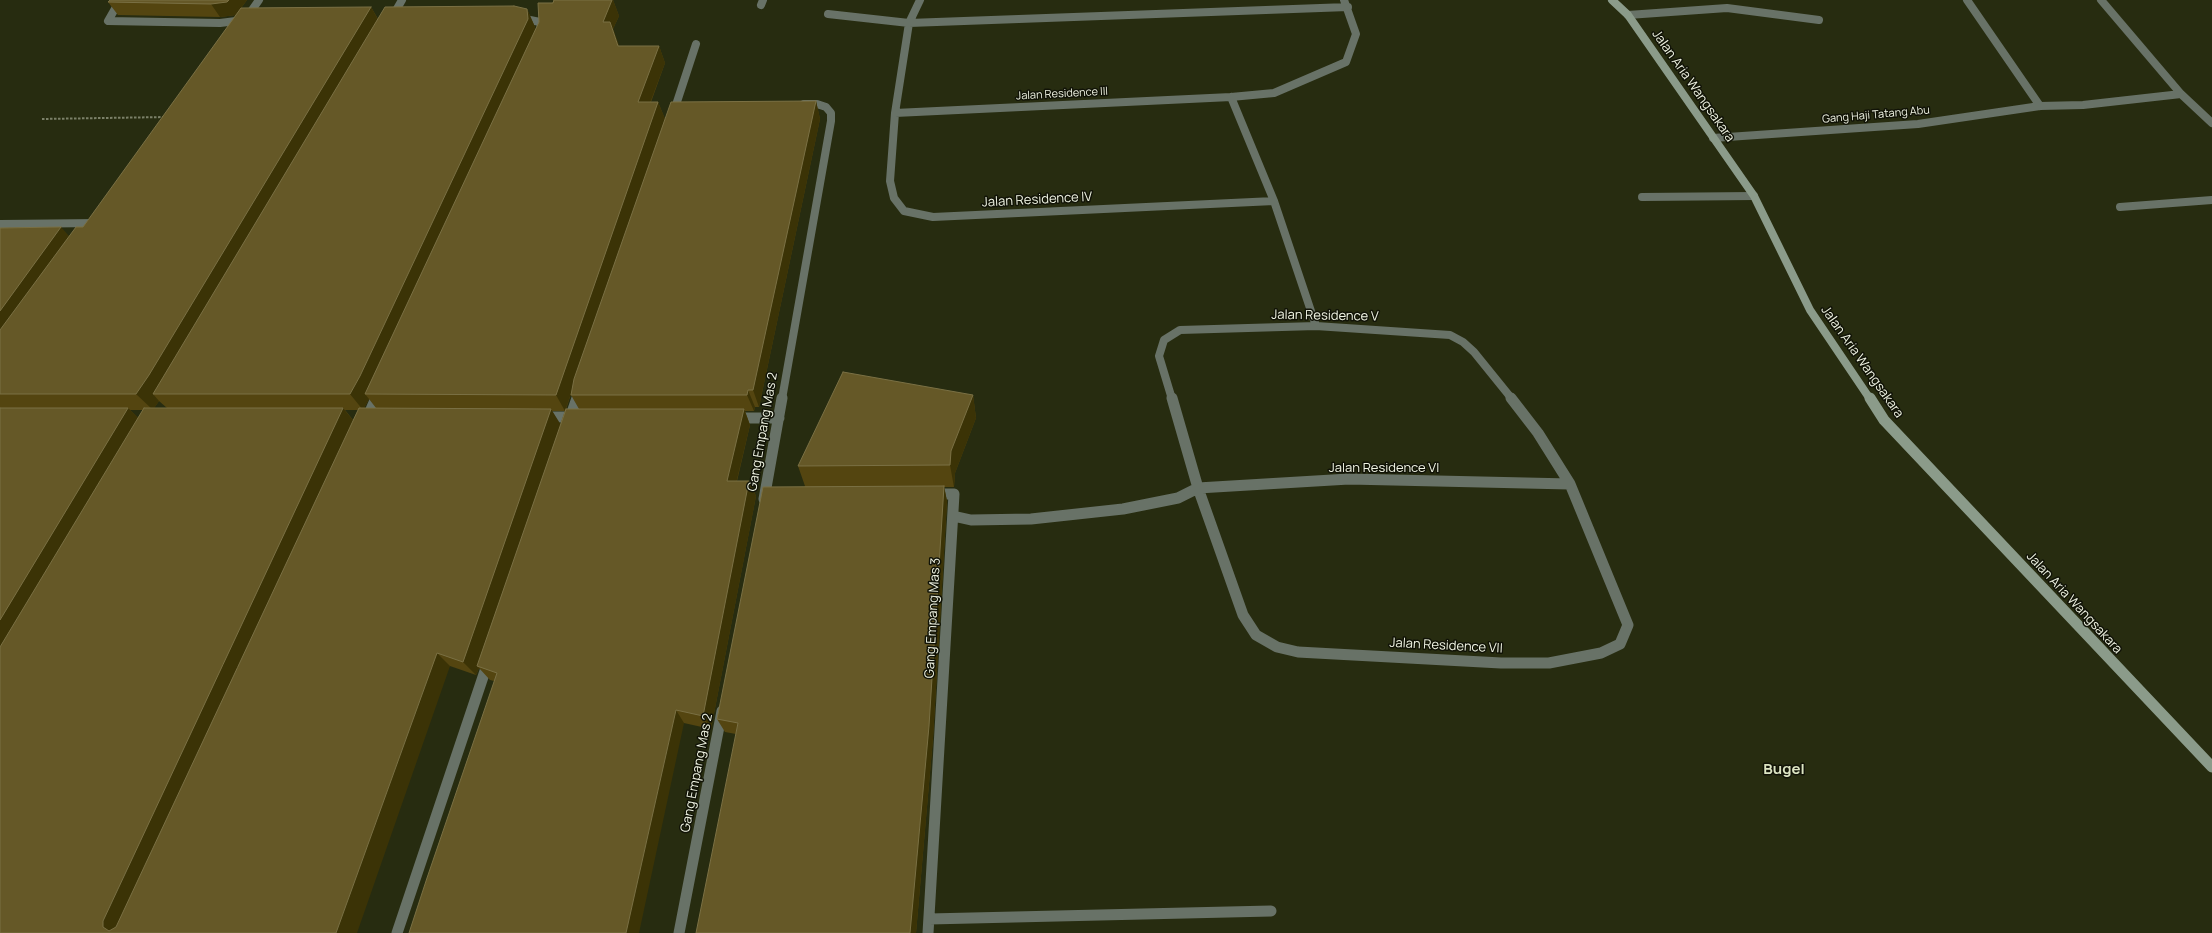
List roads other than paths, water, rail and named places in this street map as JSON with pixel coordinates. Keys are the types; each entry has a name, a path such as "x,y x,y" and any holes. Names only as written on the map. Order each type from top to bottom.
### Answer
{"street":[{"path":"120,0 108,20 220,23 249,20"},
{"path":"240,27 249,20 259,0"},
{"path":"390,20 402,0"},
{"name":"Jalan Residence IV","path":"920,0 909,23 895,113 890,181 894,198 904,211 933,217 1274,201"},
{"name":"Jalan Aria Wangsakara","path":"1612,0 1628,15 1754,196 1810,310 1884,420 2212,767"},
{"path":"1967,0 2040,106"},
{"path":"2101,0 2181,94 2212,123"},
{"path":"828,14 909,23 1346,4"},
{"name":"Jalan Residence III","path":"895,113 1231,97 1274,93 1346,62 1356,34 1346,4"},
{"path":"1628,15 1727,8 1819,20"},
{"path":"514,18 540,22 542,31 538,45"},
{"path":"671,121 680,106 696,44"},
{"name":"Gang Haji Tatang Abu","path":"1713,138 1918,124 2040,106 2083,105 2181,94"},
{"path":"1231,97 1274,201 1316,326"},
{"name":"Gang Empang Mas 2","path":"761,511 779,418 831,121 831,114 826,107 817,104 794,104"},
{"path":"1642,197 1754,196"},
{"path":"2120,206 2212,200"},
{"path":"0,224 102,220 91,235"},
{"name":"Jalan Residence V","path":"1198,488 1159,356 1164,340 1180,330 1316,326 1435,333 1450,335 1463,342 1479,358 1538,433 1570,484"},
{"path":"565,432 583,380"},
{"path":"361,432 384,381"},
{"path":"531,417 586,417"},
{"path":"725,418 779,418"},
{"name":"Jalan Residence VI","path":"1198,488 1349,479 1570,484"},
{"name":"Jalan Residence VII","path":"1198,488 1243,615 1256,635 1277,647 1298,652 1501,663 1549,663 1601,653 1620,644 1628,625 1570,484"},
{"path":"953,516 971,520 1031,519 1123,509 1178,498 1198,488"},
{"name":"Gang Empang Mas 3","path":"923,494 954,494 928,933"},
{"path":"764,495 780,495"},
{"path":"397,933 492,649"},
{"name":"Gang Empang Mas 2","path":"679,933 725,698"},
{"path":"929,919 1271,911"}],"district":[{"name":"Bugel","path":"1784,770"}]}
